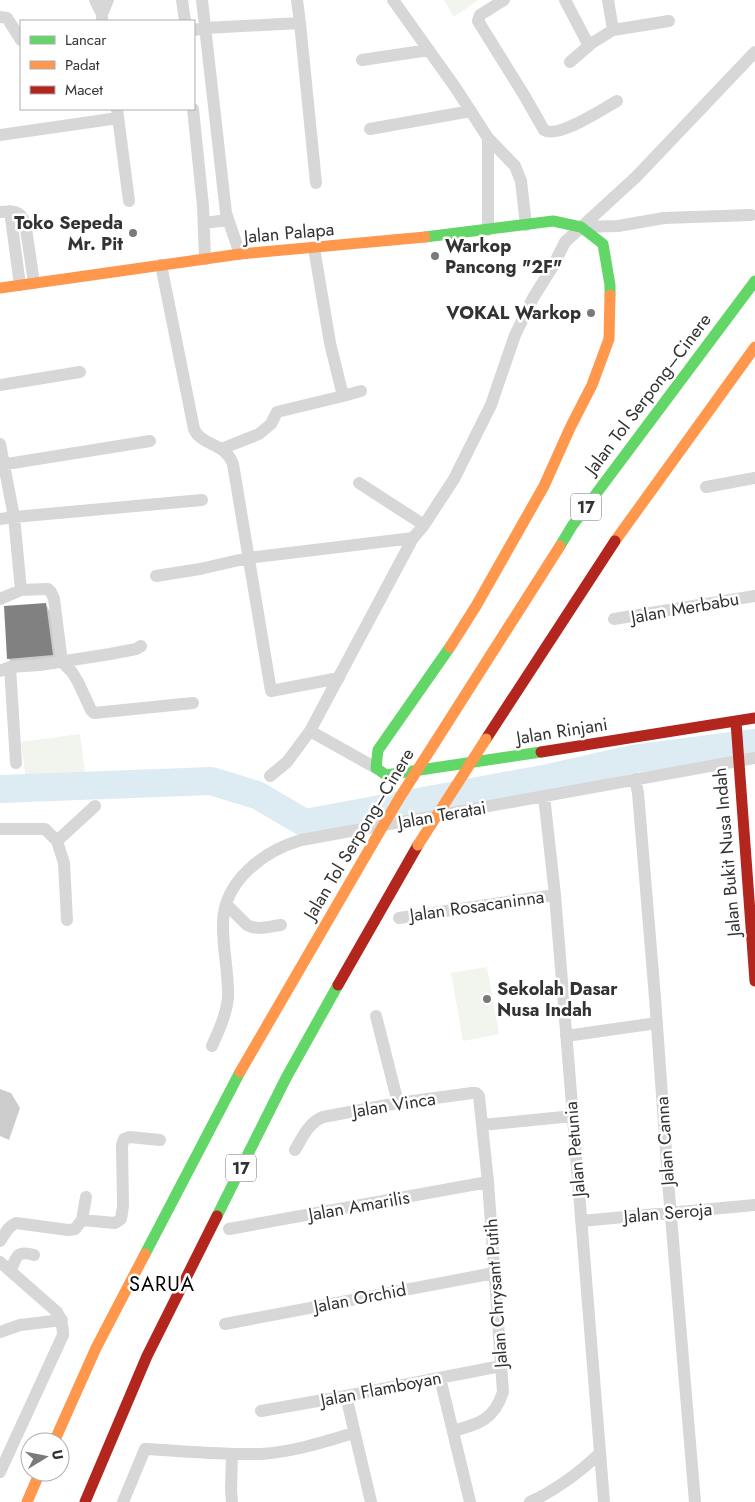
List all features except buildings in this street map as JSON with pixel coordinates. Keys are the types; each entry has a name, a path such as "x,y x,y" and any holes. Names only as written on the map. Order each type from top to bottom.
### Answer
{"main road":[{"name":"Jalan Palapa","path":"0,288 240,254 488,230 553,220 581,227"},
{"path":"376,768 378,750 476,606 524,522 544,486 592,385 609,339 610,285 603,244 581,227"},
{"name":"Jalan Tol Serpong–Cinere","path":"58,1432 96,1348 245,1063 400,797 572,526 755,281"},
{"name":"17","path":"84,1502 147,1356 286,1078 418,845 613,544 755,347"},
{"name":"Jalan Rinjani","path":"376,768 386,775 736,723 755,718"},
{"name":"Jalan Bukit Nusa Indah","path":"736,723 755,981"},
{"path":"27,1502 36,1482"}],"street":[{"path":"95,0 102,18"},
{"path":"102,18 108,0"},
{"path":"182,0 185,20"},
{"path":"202,0 200,29 216,127 228,220 240,254"},
{"path":"296,0 300,22 316,183"},
{"path":"393,0 488,138 515,166 524,202 526,225"},
{"path":"504,0 480,15 478,21 544,130 552,133 576,124 617,101"},
{"path":"565,0 589,46"},
{"path":"608,0 613,30"},
{"path":"0,17 7,18 20,38"},
{"path":"570,62 613,30 669,21"},
{"path":"200,29 300,22"},
{"path":"362,60 429,50"},
{"path":"270,776 287,762 310,730 413,538 424,526 454,479 487,413 515,335 533,298 565,242 636,177 755,52"},
{"path":"193,110 204,223 205,259"},
{"path":"370,129 471,111"},
{"path":"0,135 118,113 129,201"},
{"path":"488,138 488,230"},
{"path":"487,163 507,158"},
{"path":"20,285 5,212 13,211 21,215 25,222 34,283"},
{"path":"581,227 618,226 664,218 751,214"},
{"path":"204,223 228,220"},
{"path":"314,248 330,343 343,396"},
{"path":"161,265 194,429 198,436 227,452 233,464 271,692 339,678"},
{"path":"0,385 80,372"},
{"path":"221,449 259,434 271,424 277,412 361,392"},
{"path":"2,465 150,441"},
{"path":"0,444 2,465 14,517 21,590"},
{"path":"706,487 755,478"},
{"path":"359,483 424,526"},
{"path":"0,520 14,517 202,500"},
{"path":"156,576 200,569 248,558 413,538"},
{"path":"0,599 21,590 48,589 51,592 54,599 62,662 72,672 89,707 94,713 194,703"},
{"name":"Jalan Merbabu","path":"614,619 755,596"},
{"path":"16,763 5,669 62,662 136,649 141,646"},
{"path":"310,730 376,768"},
{"name":"Jalan Teratai","path":"212,1046 222,1023 228,997 223,922 226,904 232,889 248,869 259,860 289,844 301,840 635,779 738,758 755,758"},
{"name":"Jalan Canna","path":"635,779 638,793 695,1502"},
{"name":"Jalan Petunia","path":"544,796 555,895 604,1502"},
{"path":"57,841 95,806"},
{"path":"0,829 45,829 57,841 64,863 67,920"},
{"name":"Jalan Rosacaninna","path":"399,918 555,895"},
{"path":"226,904 251,927 281,924"},
{"path":"376,1016 398,1104"},
{"path":"566,1036 657,1023"},
{"name":"Jalan Vinca","path":"295,1150 316,1119 398,1104 476,1093 479,1096 482,1125"},
{"path":"482,1125 572,1116"},
{"name":"Jalan Chrysant Putih","path":"453,1432 473,1426 493,1413 499,1404 503,1392 488,1182 482,1125"},
{"path":"82,1220 115,1223 120,1219 123,1206 122,1145 124,1139 130,1137 160,1140"},
{"name":"Jalan Amarilis","path":"229,1229 488,1182"},
{"path":"0,1241 12,1224 16,1223 68,1230 75,1229 82,1220 86,1197"},
{"name":"Jalan Seroja","path":"581,1220 755,1205"},
{"path":"11,1272 16,1257 19,1254 34,1255"},
{"path":"0,1262 57,1312 62,1320 62,1335 3,1450 0,1472"},
{"name":"Jalan Orchid","path":"225,1324 494,1273"},
{"path":"0,1332 20,1325 62,1320"},
{"name":"Jalan Flamboyan","path":"261,1411 501,1366"},
{"path":"440,1378 470,1502"},
{"path":"346,1396 371,1502"},
{"path":"123,1502 145,1449 262,1454 305,1447 354,1433"},
{"path":"530,1502 581,1471 600,1453"},
{"path":"232,1454 232,1502"}],"shaded area":[{"path":"444,0 478,0 454,17"},
{"path":"80,734 85,773 26,781 21,742"},
{"path":"487,967 499,1034 463,1041 451,973"}],"waterway":[{"path":"0,789 211,781 257,795 305,823 548,778 633,759 755,743"}],"traffic: fast":[{"path":"425,237 553,221 581,227 603,244 610,295"},
{"path":"560,546 572,526 755,281"},
{"path":"450,647 378,750 376,768 386,775 541,752"},
{"path":"217,1216 286,1078 338,985"},
{"path":"145,1254 240,1072"}],"traffic: slow":[{"path":"0,288 240,254 425,237"},
{"path":"450,647 476,606 544,486 592,385 609,339 610,295"},
{"path":"615,541 755,347"},
{"path":"434,744 560,546"},
{"path":"418,845 486,739"},
{"path":"366,855 434,744"},
{"path":"240,1072 366,855"},
{"path":"58,1432 96,1348 145,1254"},
{"path":"27,1502 36,1482"}],"traffic: jam":[{"path":"486,739 615,541"},
{"path":"541,752 755,718"},
{"path":"736,722 755,981"},
{"path":"338,985 418,845"},
{"path":"85,1502 147,1356 217,1216"}],"place":[{"name":"Toko Sepeda Mr. Pit","path":"133,233"},
{"name":"Warkop Pancong \"2F\"","path":"435,256"},
{"name":"VOKAL Warkop","path":"591,313"},
{"name":"Sekolah Dasar Nusa Indah","path":"487,999"}],"district":[{"name":"SARUA","path":"162,1284"}]}
